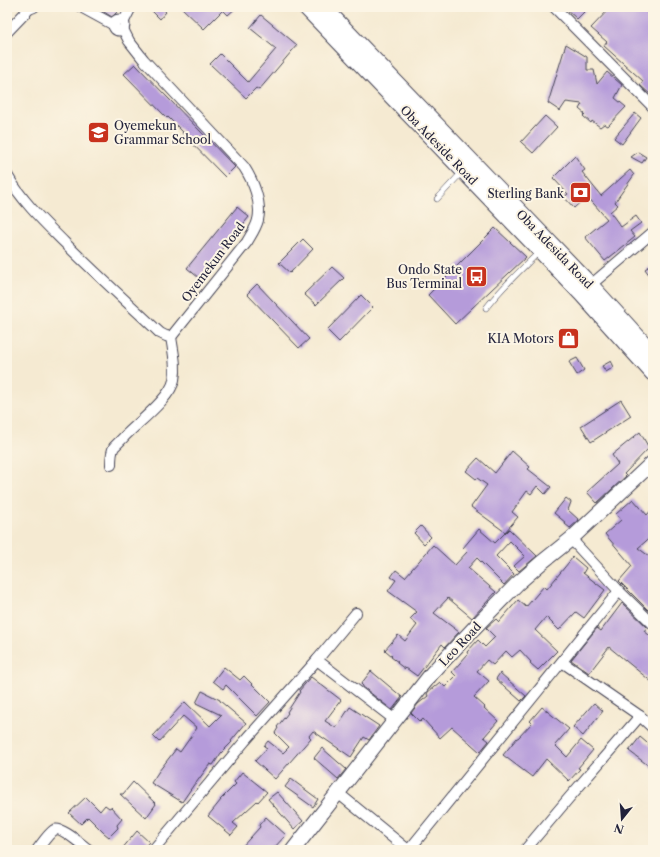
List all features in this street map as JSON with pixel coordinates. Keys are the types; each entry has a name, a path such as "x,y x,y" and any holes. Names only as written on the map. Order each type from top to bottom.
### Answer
{"main road":[{"name":"Oba Adeside Road","path":"312,7 540,251 585,289 653,373"},
{"name":"Oba Adesida Road","path":"312,7 585,289 653,354"}],"street":[{"path":"7,32 34,7"},
{"path":"81,7 120,25 131,7"},
{"path":"554,7 653,107"},
{"name":"Oyemekun Road","path":"120,25 129,41 144,60 244,167 253,182 260,207 258,220 247,242 171,337"},
{"path":"7,175 35,213 78,256 160,333 171,337 175,365 174,381 169,393 114,447 111,465"},
{"path":"585,289 653,232"},
{"name":"Leo Road","path":"293,850 432,673 517,584 570,539 653,462"},
{"path":"570,539 619,591 653,624"},
{"path":"338,793 408,850 619,591"},
{"path":"153,850 356,613"},
{"path":"317,660 395,720"},
{"path":"562,662 640,716 653,728"},
{"path":"525,850 640,716"},
{"path":"37,850 55,829 65,832 89,850"}],"lane":[{"path":"437,199 463,170"},
{"path":"486,308 540,251"}],"building":[{"path":"96,7 113,7 117,12 112,17"},
{"path":"148,7 161,7 166,12 160,19"},
{"path":"181,7 237,7 228,15 223,10 204,29"},
{"path":"564,7 589,7 577,19"},
{"path":"611,7 643,7 649,11 647,14 653,19 652,96 640,85 643,81 604,46 607,42 591,28"},
{"path":"261,15 297,45 259,90 256,88 246,98 210,64 220,54 248,82 276,49 250,28"},
{"path":"566,44 587,57 587,70 594,70 597,84 607,72 622,85 615,98 626,107 608,126 604,124 600,127 592,121 591,123 583,116 585,114 579,109 582,104 566,102 560,111 548,103"},
{"path":"135,64 235,167 225,177 182,133 183,132 168,117 167,118 124,74"},
{"path":"635,113 641,118 622,144 614,138"},
{"path":"545,116 557,127 533,153 521,142"},
{"path":"638,152 646,157 642,163 631,157"},
{"path":"575,156 585,170 582,172 601,196 630,170 634,175 615,202 618,205 610,212 621,227 636,216 641,223 630,231 635,237 605,261 585,237 607,219 587,196 574,208 564,197 568,194 553,178"},
{"path":"237,207 249,217 199,278 187,268"},
{"name":"Ondo State Bus Terminal","path":"495,228 526,257 455,324 428,295"},
{"path":"303,239 313,249 290,273 279,263"},
{"path":"653,264 653,280 645,269"},
{"path":"332,267 344,278 316,305 304,294"},
{"path":"257,284 309,339 299,348 247,294"},
{"path":"361,295 373,307 339,342 327,330"},
{"path":"577,358 584,370 577,375 569,362"},
{"path":"611,361 614,367 606,372 602,366"},
{"path":"621,400 631,416 591,442 581,426"},
{"path":"640,432 649,448 624,474 626,476 597,503 587,492 618,464 612,455"},
{"path":"512,451 530,467 528,469 551,487 545,494 537,486 531,494 527,491 512,512 518,517 505,532 471,507 487,485 466,471 478,458 495,473"},
{"path":"566,498 571,502 568,510 579,520 570,528 554,513"},
{"path":"633,499 647,515 653,508 653,535 638,548 653,559 653,605 648,610 619,581 632,566 605,534 621,520 616,514"},
{"path":"421,526 431,537 424,544 414,533"},
{"path":"479,529 495,543 509,529 537,556 519,571 514,566 525,556 510,541 496,556 514,574 504,585 477,558 468,568 496,592 472,618 448,598 434,613 459,632 445,647 442,644 417,676 397,663 398,662 385,650 398,635 405,641 417,625 410,619 417,612 388,591 396,580 391,577 396,570 405,577 433,545 455,565 467,552 463,548"},
{"path":"573,557 586,568 583,573 605,590 584,618 576,612 559,630 546,617 535,630 557,651 538,670 530,663 531,662 520,650 512,657 506,651 493,665 487,660 477,671 489,681 474,697 498,721 484,737 489,741 480,752 452,727 440,738 423,719 420,722 411,713 418,704 428,696 428,692 440,682 445,687 456,676 452,672 478,640 485,647 495,637 486,628 496,619 499,622 518,600 526,607 544,586 547,589"},
{"path":"622,603 647,627 644,631 653,638 653,683 609,647 589,673 571,660 597,628 601,631"},
{"path":"224,667 240,680 244,676 270,702 257,716 226,685 223,689 213,681"},
{"path":"371,671 402,697 392,710 361,684"},
{"path":"500,673 526,696 521,701 496,679"},
{"path":"311,677 341,700 325,721 336,728 350,707 379,726 369,740 364,737 351,757 313,731 309,736 311,738 275,779 255,761 267,748 264,746 268,741 283,753 289,747 275,733 278,728 277,727 288,713 287,712 300,692 299,691"},
{"path":"202,691 220,700 246,723 213,765 210,764 182,802 151,783 176,749 180,752 197,728 183,716 159,742 153,736 185,702 210,726 221,715 196,703"},
{"path":"594,703 603,711 583,736 573,727"},
{"path":"542,707 569,729 555,745 567,757 581,740 593,750 578,768 580,769 569,781 546,759 532,777 503,755 532,723 530,721"},
{"path":"640,737 653,748 653,769 629,751"},
{"path":"322,748 346,769 338,779 314,758"},
{"path":"242,772 267,792 258,802 257,801 233,823 238,827 231,835 208,816 220,800 236,784 234,782"},
{"path":"291,779 318,799 313,807 285,787"},
{"path":"133,782 156,804 146,818 120,794 123,794"},
{"path":"277,792 303,821 294,829 268,799"},
{"path":"86,797 100,811 105,805 109,808 111,807 122,819 117,825 118,828 109,837 88,817 81,824 69,813"},
{"path":"266,817 286,835 272,850 239,850 260,827 259,825"},
{"path":"137,831 149,842 142,850 121,850"}],"place":[{"name":"Oyemekun Grammar School","path":"99,132"},
{"name":"Sterling Bank","path":"580,193"},
{"name":"Ondo State Bus Terminal","path":"477,276"},
{"name":"KIA Motors","path":"569,338"}]}
